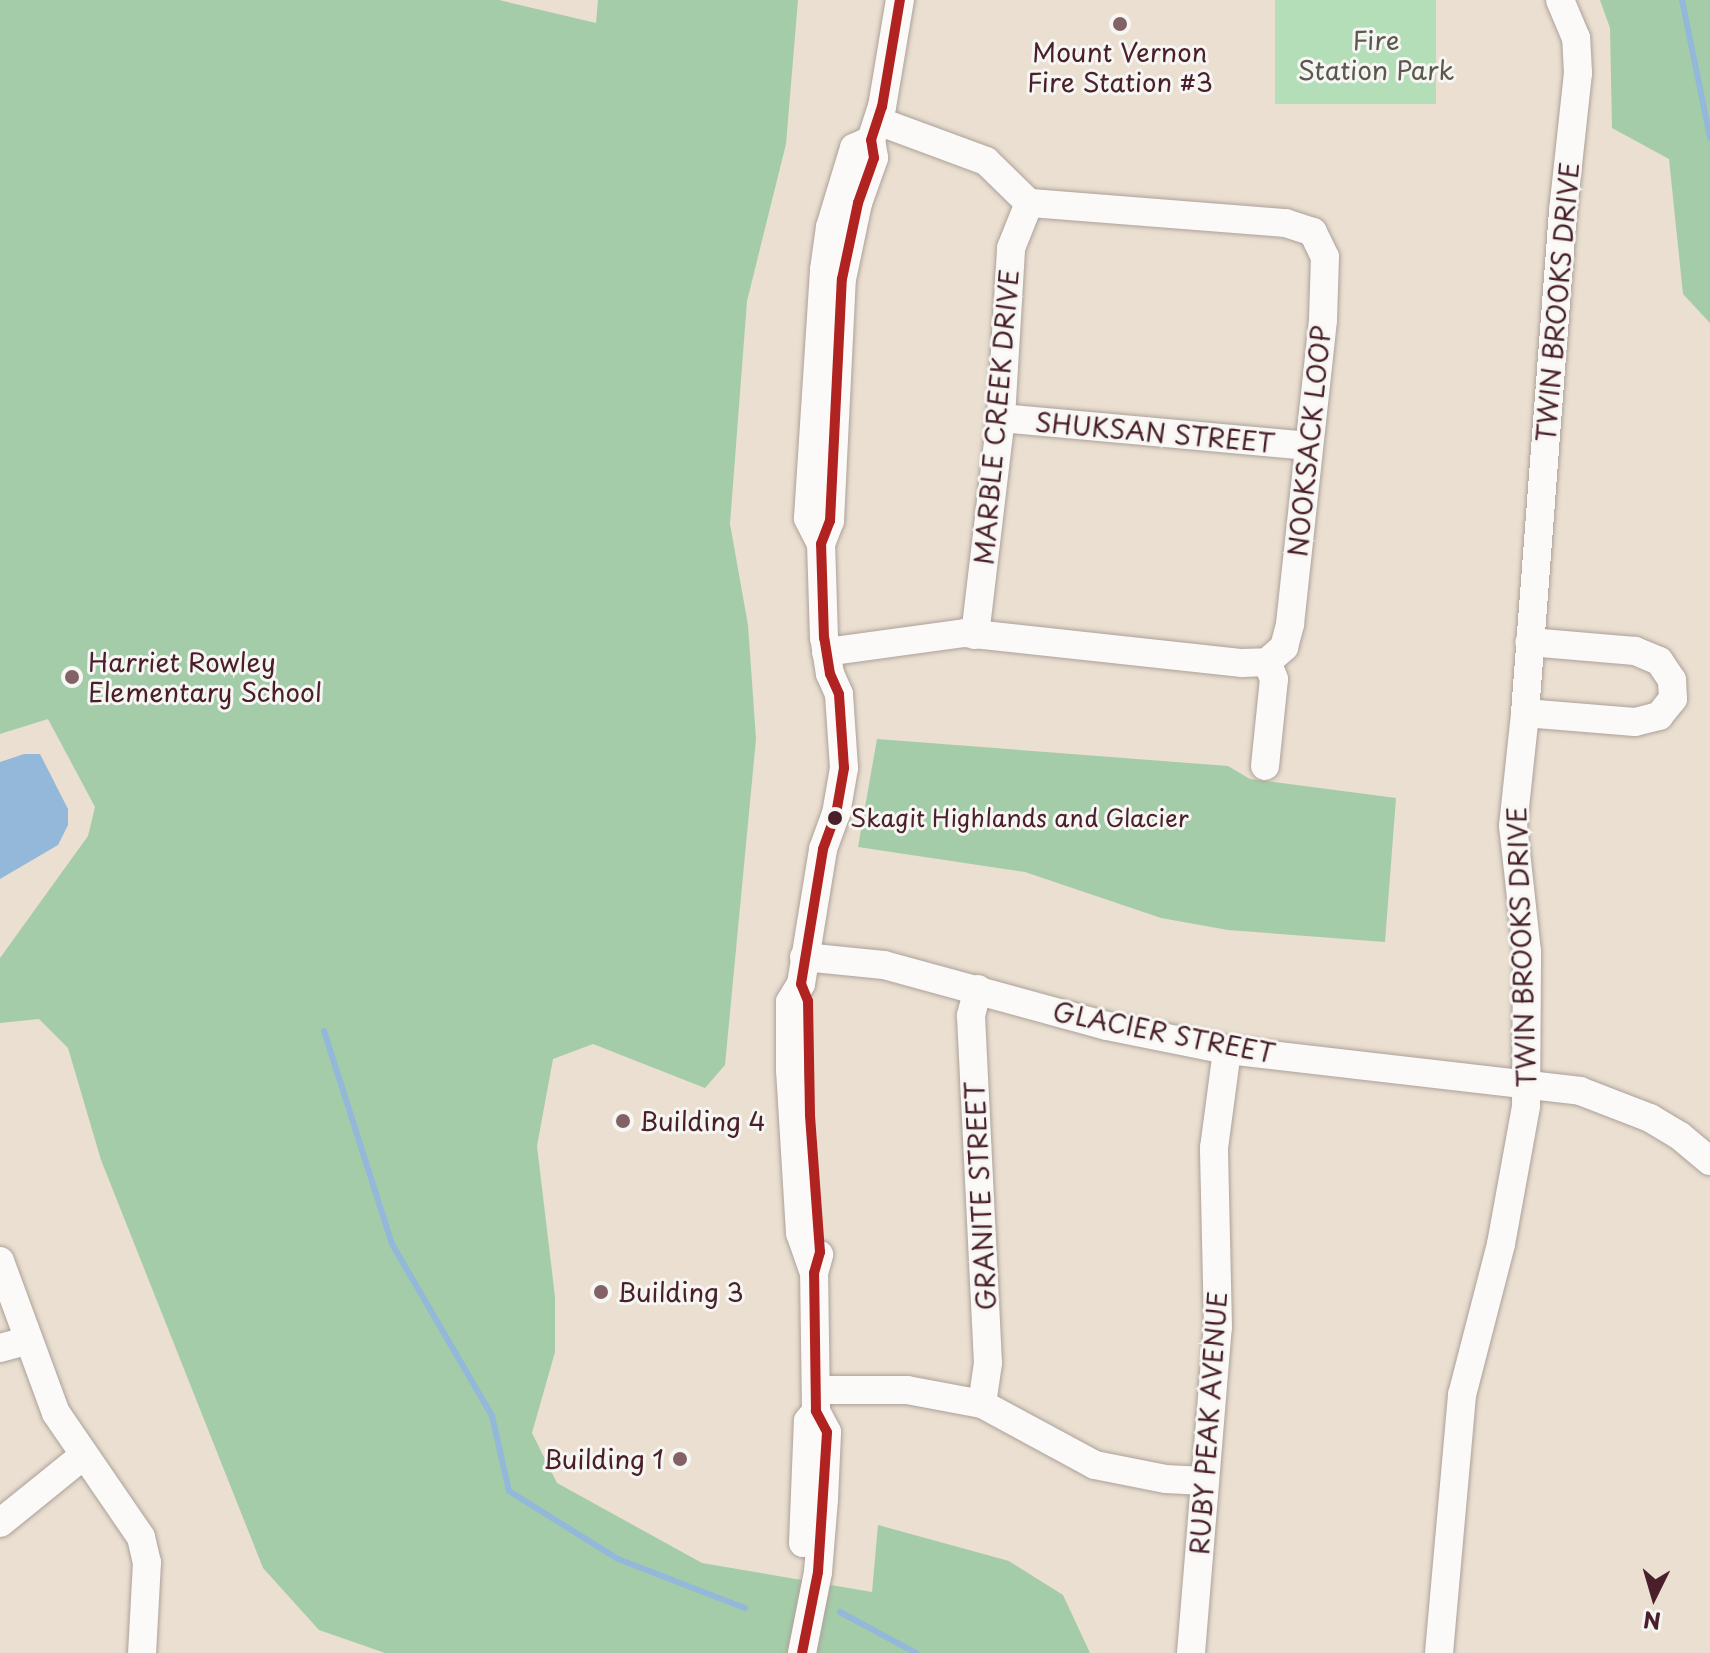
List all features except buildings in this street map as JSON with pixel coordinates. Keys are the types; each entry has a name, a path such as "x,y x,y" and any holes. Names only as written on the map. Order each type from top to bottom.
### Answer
{"street":[{"path":"802,1653 818,1572 827,1432 816,1400 814,1273 820,1252 810,1115 808,1001 803,970 823,849 819,819 825,761 823,689 828,663 821,544 808,518 824,270 830,227 854,148 874,131 900,0"},
{"name":"TWIN BROOKS DRIVE","path":"1439,1653 1462,1395 1501,1244 1527,1087 1527,952 1513,826 1525,713 1563,211 1578,73 1576,38 1560,0"},
{"path":"874,131 986,161 1029,203"},
{"name":"MARBLE CREEK DRIVE","path":"975,635 1001,418 1011,248 1029,203"},
{"name":"NOOKSACK LOOP","path":"1029,203 1285,223 1313,232 1325,257 1323,320 1290,624 1284,647 1267,662"},
{"name":"SHUKSAN STREET","path":"1001,418 1309,446"},
{"path":"828,663 965,633 1242,663 1267,662 1274,679 1265,766"},
{"path":"1525,713 1635,722 1659,716 1673,699 1672,680 1659,661 1635,651 1529,642"},
{"name":"GLACIER STREET","path":"803,970 884,965 1107,1026 1227,1050 1580,1091 1650,1118 1680,1136 1710,1161"},
{"name":"GRANITE STREET","path":"978,989 971,1016 988,1363 982,1404"},
{"name":"RUBY PEAK AVENUE","path":"1191,1653 1218,1327 1214,1148 1227,1050"},
{"path":"0,1261 56,1413 141,1537 147,1562 142,1653"},
{"path":"0,1348 27,1341"},
{"path":"816,1400 907,1390 982,1404 1095,1465 1166,1479 1204,1481"},
{"path":"786,1653 802,1564 808,1421 816,1400"},
{"path":"0,1523 84,1455"}],"green space":[{"path":"0,0 499,0 596,23 598,0 798,0 786,144 747,301 730,524 748,625 756,739 725,1065 705,1088 593,1044 553,1059 537,1146 555,1297 555,1352 532,1433 557,1483 702,1563 872,1592 878,1525 1009,1561 1063,1595 1090,1653 385,1653 319,1630 263,1568 101,1160 68,1048 39,1019 0,1023 0,958 88,836 95,807 48,719 0,734"},
{"name":"Fire Station Park","path":"1275,0 1436,0 1436,104 1275,104"},
{"path":"1600,0 1710,0 1710,323 1683,294 1669,159 1612,128 1610,28"},
{"path":"877,739 1228,766 1250,779 1396,798 1385,942 1228,930 1161,918 1025,872 858,847"}],"water":[{"path":"24,754 40,754 68,809 68,825 58,845 0,879 0,762"}],"waterway":[{"path":"1682,0 1710,138"},
{"path":"324,1031 392,1244 492,1416 509,1491 618,1559 745,1608"},
{"path":"840,1612 916,1653"}],"transit line":[{"path":"802,1653 818,1572 827,1432 816,1411 814,1273 820,1252 810,1115 808,1001 801,984 823,849 836,814 844,768 839,694 830,674 824,638 821,544 830,521 842,279 858,203 874,158 871,140 882,107 900,0"}],"place":[{"name":"Mount Vernon Fire Station #3","path":"1120,24"},
{"name":"Harriet Rowley Elementary School","path":"72,677"},
{"name":"Skagit Highlands and Glacier","path":"835,818"},
{"name":"Building 4","path":"623,1121"},
{"name":"Building 3","path":"601,1292"},
{"name":"Building 1","path":"680,1459"}]}
